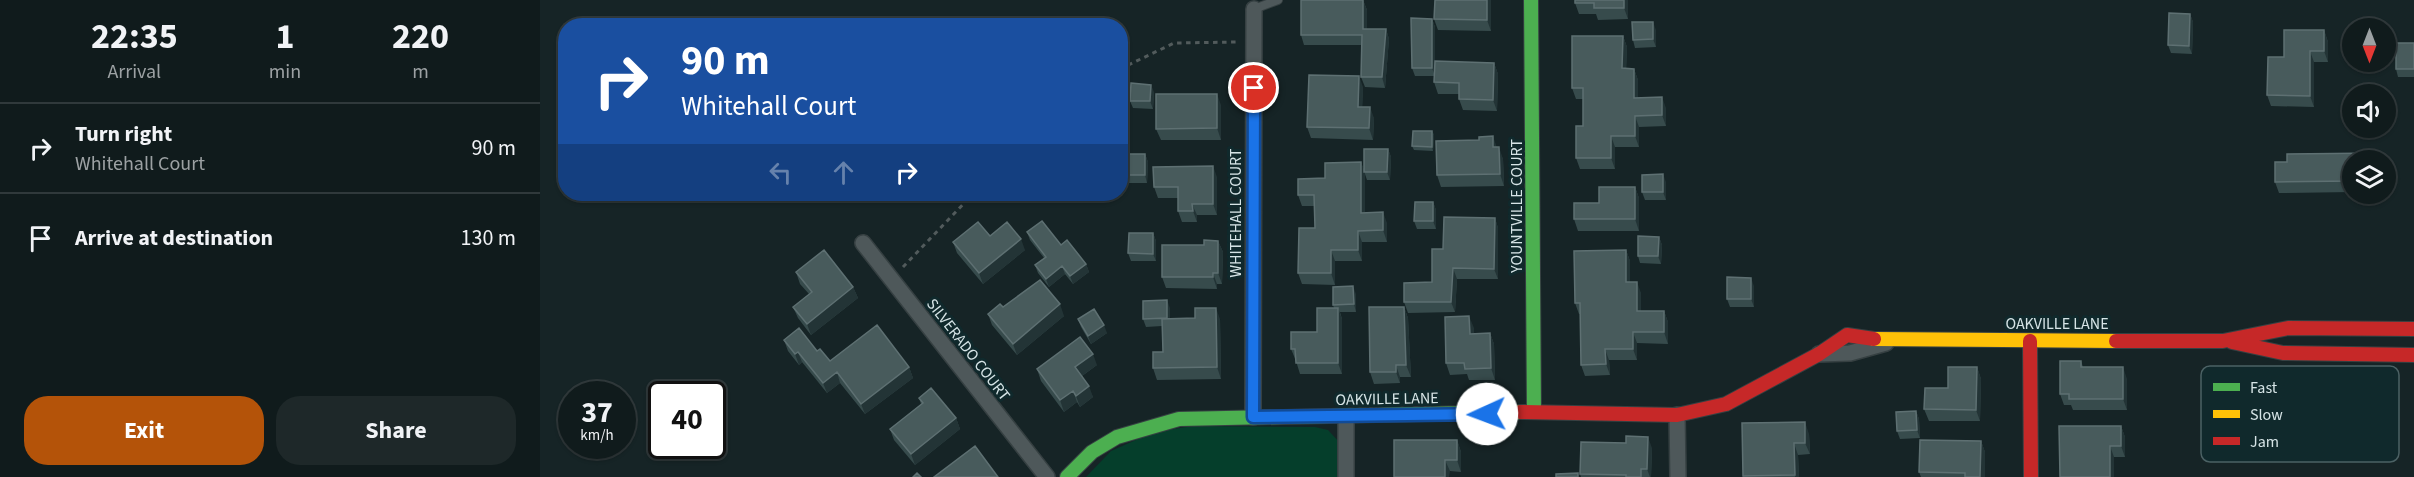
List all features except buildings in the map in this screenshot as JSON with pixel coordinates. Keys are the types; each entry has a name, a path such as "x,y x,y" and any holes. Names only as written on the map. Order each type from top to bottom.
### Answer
{"street":[{"name":"YOUNTVILLE COURT","path":"1531,0 1534,412"},
{"name":"WHITEHALL COURT","path":"1253,417 1254,9"},
{"name":"SILVERADO COURT","path":"863,243 1047,477"},
{"name":"OAKVILLE LANE","path":"1067,477 1084,458 1126,431 1179,419 1346,418 1534,412 1677,415 1726,404 1819,354 1850,354 1890,341 2223,341 2288,328 2414,329"},
{"path":"2030,341 2031,477"},
{"name":"OAKVILLE LANE","path":"2223,341 2283,353 2414,355"},
{"path":"1677,415 1678,477"},
{"path":"1346,418 1346,477"}],"lane":[{"path":"1254,9 1278,0"}],"path":[{"path":"1128,65 1174,43 1254,42"},
{"path":"891,280 966,201"}],"green space":[{"path":"1193,426 1315,427 1328,430 1341,444 1339,477 1086,477 1111,451 1154,432"}],"traffic: fast":[{"path":"1531,0 1534,412"},
{"path":"1067,477 1092,452 1117,437 1179,419 1520,412"}],"traffic: slow":[{"path":"1874,339 2116,341"}],"traffic: jam":[{"path":"2116,341 2223,341 2288,328 2414,329"},
{"path":"1520,412 1677,415 1726,404 1819,354 1847,335 1874,339"},
{"path":"2030,341 2031,477"},
{"path":"2232,342 2283,353 2414,355"}],"route":[{"path":"1254,88 1253,417 1346,418 1487,414"}]}
